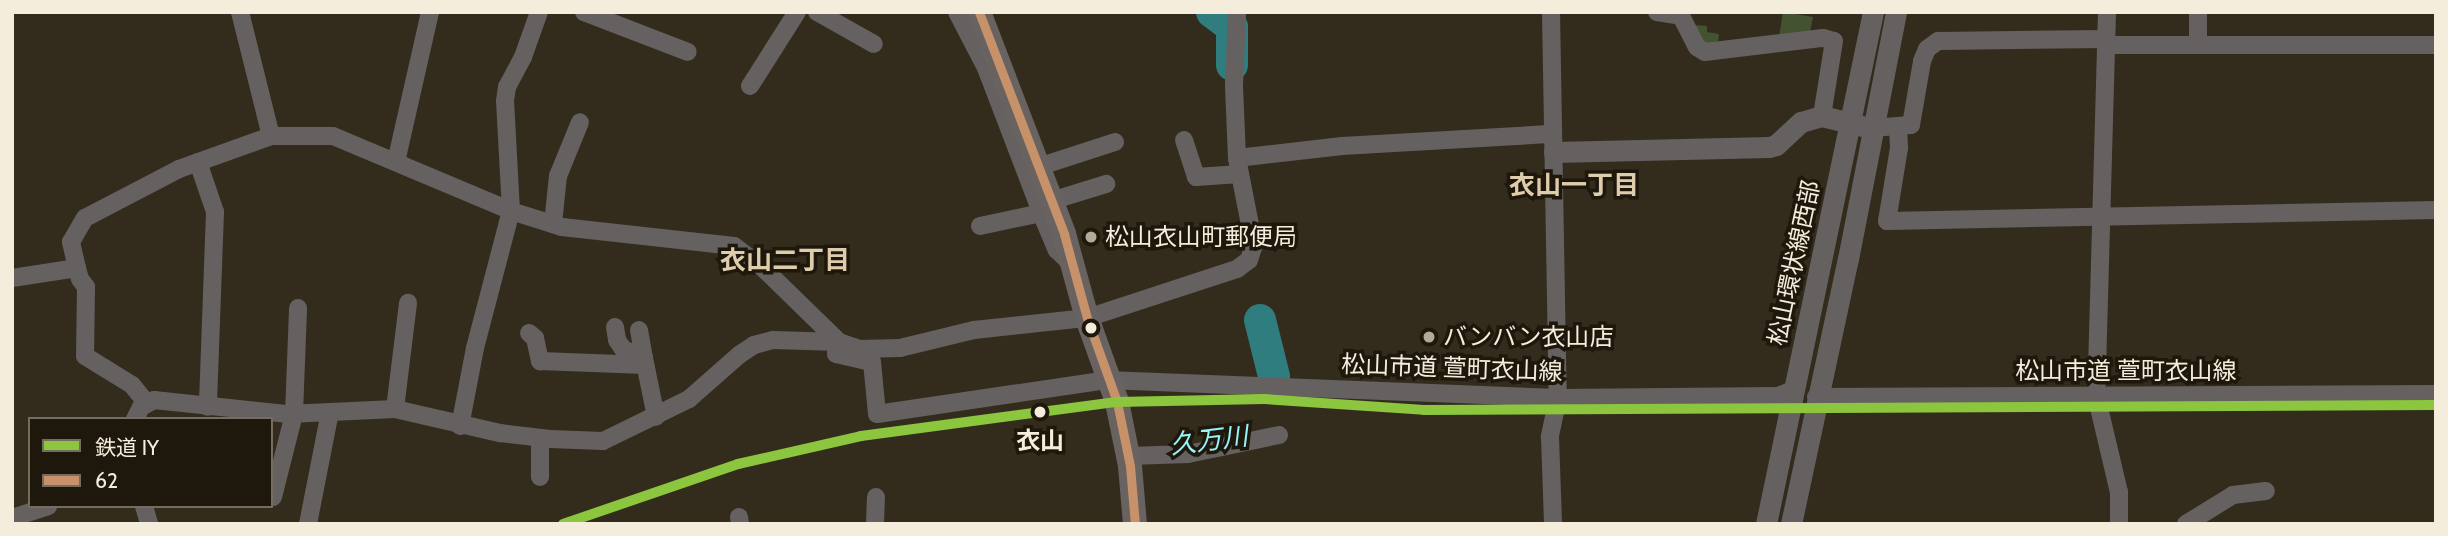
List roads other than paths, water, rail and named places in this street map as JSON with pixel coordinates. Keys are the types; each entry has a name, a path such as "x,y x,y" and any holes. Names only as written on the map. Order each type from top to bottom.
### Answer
{"main road":[{"path":"979,12 1038,167 1046,207 1073,266 1087,318 1121,418 1129,456 1135,524"}],"street":[{"path":"240,12 271,136"},
{"path":"396,162 430,12"},
{"path":"460,426 475,348 510,211 505,101 507,88 523,57 538,12 546,12"},
{"path":"584,12 688,52"},
{"path":"750,86 797,12"},
{"path":"817,12 874,44"},
{"path":"957,12 986,68 1046,207"},
{"path":"146,402 166,400 208,407 229,414 395,410 460,426 540,438 603,441 689,399 754,345 793,339 839,342 859,349 890,349 985,328 1087,318 1247,263 1254,245 1239,166 1234,85 1237,12"},
{"path":"1551,12 1558,398 1550,437 1553,524"},
{"path":"1657,12 1681,16 1697,47 1705,52 1823,38 1834,41 1822,116"},
{"name":"松山環状線西部","path":"1766,524 1873,12"},
{"name":"松山環状線西部","path":"1791,524 1816,397 1848,259 1871,128 1896,12"},
{"path":"2107,12 2096,396 2119,492 2119,524"},
{"path":"2198,12 2198,45"},
{"path":"1184,140 1196,177 1342,146 1554,143 1769,147 1776,145 1801,122 1822,116 1871,128 1911,125 1922,61 1927,49 1938,41 2436,45"},
{"path":"553,224 558,176 580,122"},
{"path":"1898,128 1899,148 1887,221 2436,210"},
{"path":"146,402 132,386 85,356 86,287 80,279 71,242 85,218 198,162 271,136 333,136 510,211 553,224 602,233 734,246 764,269 839,342"},
{"path":"1038,167 1115,142"},
{"path":"198,162 215,212 208,407"},
{"path":"980,226 1046,207 1105,184"},
{"path":"12,278 77,268"},
{"path":"395,410 408,303"},
{"path":"273,497 294,414 298,308"},
{"path":"615,327 617,340 623,349 645,361"},
{"path":"639,330 656,417"},
{"path":"529,333 535,338 540,360 645,361"},
{"name":"松山市道 萱町衣山線","path":"839,342 836,354 872,362 877,414 1107,380 1558,398 1777,396 1794,390"},
{"name":"松山市道 萱町衣山線","path":"1816,397 2436,394"},
{"path":"136,417 146,402"},
{"path":"308,524 330,412"},
{"path":"1129,456 1188,454 1279,435"},
{"path":"540,438 540,477"},
{"path":"2186,524 2233,495 2266,491"},
{"path":"876,497 876,524"},
{"path":"12,518 42,508"}],"waterway":[{"name":"久万川","path":"1212,12 1232,27 1232,65"},
{"name":"久万川","path":"1260,320 1274,376"}],"rail line":[{"name":"IY","path":"563,524 738,464 861,436 1117,402 1264,399 1424,410 2436,405"}],"place":[{"name":"松山衣山町郵便局","path":"1091,237"},
{"name":"バンバン衣山店","path":"1429,337"},
{"name":"衣山","path":"1040,412"}],"district":[{"name":"衣山一丁目","path":"1574,186"},
{"name":"衣山二丁目","path":"785,261"}]}
